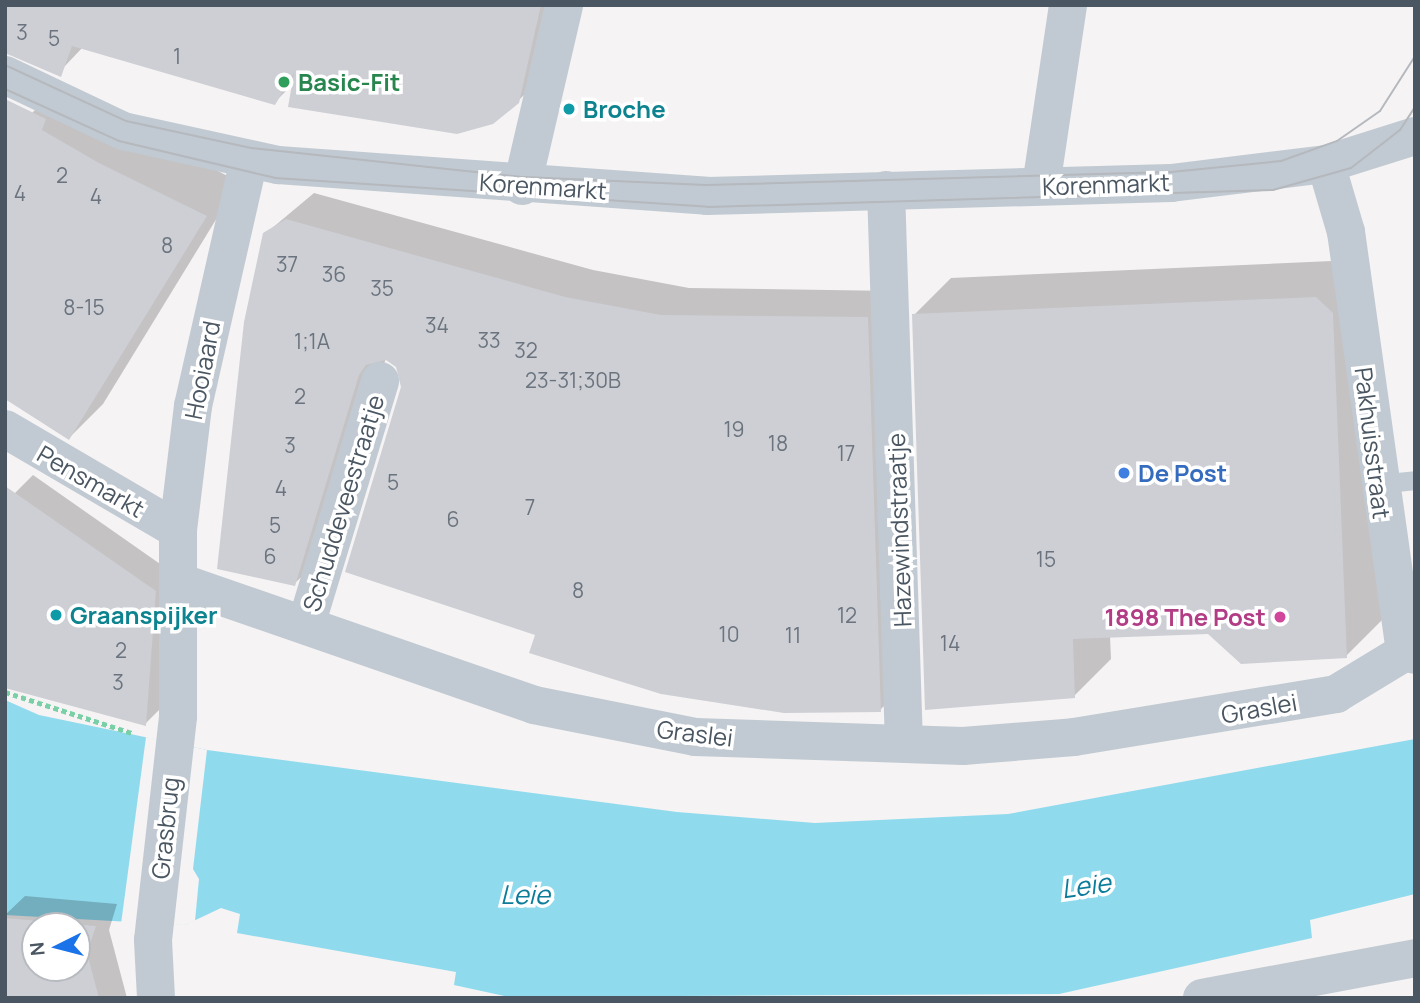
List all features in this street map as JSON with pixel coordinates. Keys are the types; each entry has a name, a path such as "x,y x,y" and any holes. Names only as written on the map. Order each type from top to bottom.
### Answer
{"street":[{"path":"522,186 564,5"},
{"path":"1041,186 1068,5"},
{"name":"Korenmarkt","path":"15,80 123,131 250,160 522,186 707,196 1171,183 1326,164 1415,136"},
{"name":"Hooiaard","path":"182,583 178,530 194,406 250,160"},
{"name":"Pakhuisstraat","path":"1326,164 1346,232 1396,482 1410,654"},
{"name":"Hazewindstraatje","path":"886,190 904,744"},
{"name":"Schuddeveestraatje","path":"306,625 380,381"},
{"name":"Pensmarkt","path":"5,429 178,530"},
{"name":"Graslei","path":"182,583 306,625 423,671 561,710 695,737 904,744 1074,737 1277,706 1357,683 1410,654"},
{"name":"Grasbrug","path":"156,998 153,940 178,716 182,583"},
{"path":"1202,998 1366,983 1415,958"}],"path":[{"path":"5,692 124,731"}],"water":[{"name":"Leie","path":"5,700 39,715 207,750 677,812 815,823 1008,814 1415,739 1415,894 1310,920 1312,938 1059,994 509,997 454,985 456,972 237,933 240,914 221,908 185,925 91,920 91,912 21,912 21,916 5,915"}],"pier":[{"path":"146,737 207,750 193,869 199,879 195,921 185,925 121,924"}],"building":[{"path":"5,5 541,5 519,103 493,124 457,134 288,107 294,73 275,105 72,46 61,77 5,53"},
{"path":"5,99 46,119 42,130 99,163 207,216 69,440 5,399"},
{"path":"286,219 565,297 661,315 868,317 881,712 784,713 661,694 529,653 535,635 345,572 401,387 396,367 386,360 366,365 359,375 295,586 217,569 244,322 263,233"},
{"name":"De Post","path":"1316,297 1333,313 1347,658 1241,664 1208,634 1073,639 1075,698 925,710 912,314"},
{"name":"Graanspijker","path":"5,486 156,591 146,726 5,688"},
{"path":"5,918 21,919 21,982 91,982 91,968 99,998 5,998"},
{"path":"91,926 96,926 91,941"}],"tram line":[{"path":"5,65 126,121 251,148 524,177 706,185 1171,172 1281,161 1337,141 1380,111 1415,56"},
{"path":"5,89 119,141 275,178 708,207 1273,190 1351,168 1400,130 1415,107"}],"place":[{"name":"Basic-Fit","path":"284,82"},
{"name":"Broche","path":"569,109"},
{"name":"De Post","path":"1124,473"},
{"name":"Graanspijker","path":"56,615"},
{"name":"1898 The Post","path":"1280,617"}]}
